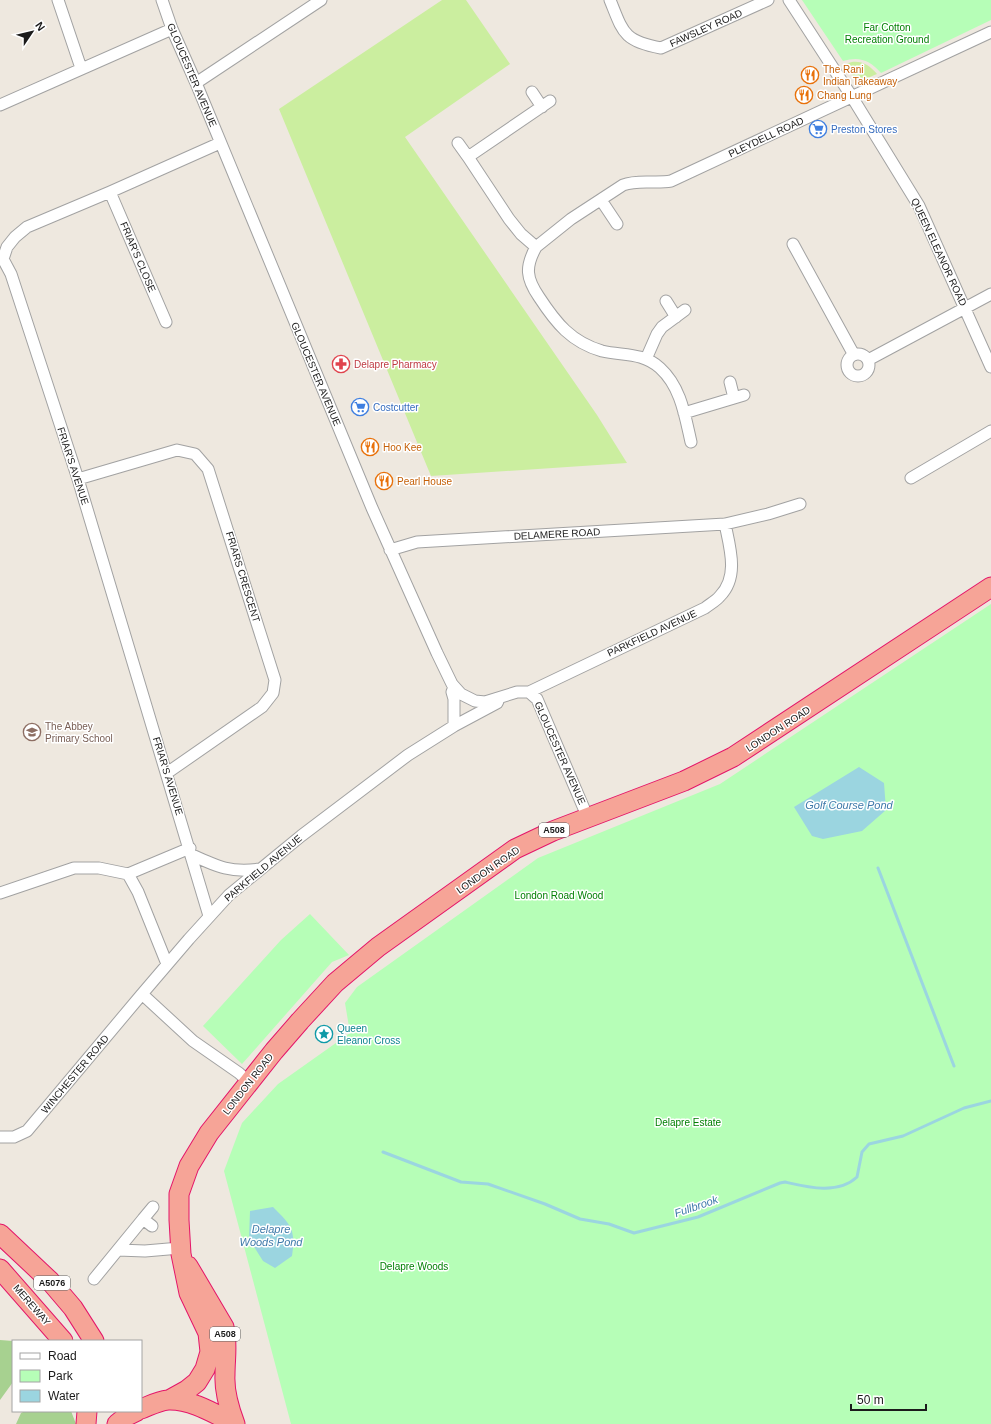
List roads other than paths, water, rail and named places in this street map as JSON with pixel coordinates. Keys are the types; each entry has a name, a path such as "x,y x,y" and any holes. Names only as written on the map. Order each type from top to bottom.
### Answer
{"highway":[{"name":"LONDON ROAD","path":"164,1401 187,1390 197,1382 205,1369 210,1352 208,1333 189,1293 180,1251 179,1194 189,1166 209,1133 300,1021 335,983 378,947 515,849 553,831 684,781 733,757 991,587"},
{"name":"A5076","path":"0,1234 50,1281 73,1308 93,1340"},
{"name":"LONDON ROAD","path":"180,1251 224,1327 226,1334 224,1375 227,1402 235,1424"},
{"name":"MEREWAY","path":"0,1269 62,1340"},
{"path":"142,1393 164,1401"},
{"name":"A508","path":"142,1409 164,1401 191,1404 235,1424"},
{"path":"86,1424 87,1412"},
{"path":"117,1424 135,1412"}],"street":[{"path":"58,0 81,68"},
{"name":"GLOUCESTER AVENUE","path":"162,0 172,29 196,83 390,550 454,687 461,694 475,701 485,702 512,694"},
{"path":"196,83 321,0"},
{"name":"FAWSLEY ROAD","path":"610,0 622,31 632,40 648,46 660,48 768,0"},
{"name":"QUEEN ELEANOR ROAD","path":"789,0 919,206 991,367"},
{"path":"0,105 172,29"},
{"name":"PLEYDELL ROAD","path":"536,246 571,219 623,185 631,182 660,183 670,181 852,98 991,32"},
{"path":"468,157 546,104 532,92"},
{"name":"FRIAR'S AVENUE","path":"209,916 78,479 12,274 2,260 7,247 15,237 27,227 220,143"},
{"path":"458,143 521,234 536,246 530,256 528,277 553,319 572,337 602,351 635,355 646,359 659,367 676,388 691,442"},
{"name":"FRIAR'S CLOSE","path":"110,192 166,322"},
{"path":"601,200 617,224"},
{"path":"793,244 854,355"},
{"path":"868,360 991,294"},
{"path":"646,359 657,334 662,327 681,314 666,301"},
{"path":"860,354 867,358 870,365 867,372 860,376 853,375 848,369 847,365 850,358 854,355 860,354"},
{"path":"684,413 739,397 730,382"},
{"path":"911,478 991,431"},
{"name":"FRIARS CRESCENT","path":"78,479 177,450 195,454 208,469 275,680 273,694 262,707 167,773"},
{"name":"DELAMERE ROAD","path":"390,550 417,542 726,524 800,504"},
{"name":"PARKFIELD AVENUE","path":"512,694 523,691 529,692 705,608 721,596 730,582 732,556 726,524"},
{"path":"454,687 452,692 454,700 454,726"},
{"name":"GLOUCESTER AVENUE","path":"529,692 537,699 588,818"},
{"name":"PARKFIELD AVENUE","path":"142,994 229,895 301,836 408,755 454,726 497,703 498,698"},
{"path":"0,893 74,868 99,868 128,874 191,852 216,866 225,869 244,871 261,869"},
{"path":"128,874 138,892 167,964"},
{"path":"142,994 193,1041 239,1073 250,1083"},
{"name":"WINCHESTER ROAD","path":"0,1137 14,1137 27,1130 142,994"},
{"path":"94,1278 118,1250 148,1222 153,1206"},
{"path":"118,1250 145,1252 180,1251"}],"water":[{"name":"Golf Course Pond","path":"859,767 884,783 886,810 862,831 823,839 812,836 794,807"},
{"name":"Delapre Woods Pond","path":"273,1207 288,1223 291,1228 293,1239 292,1256 275,1268 263,1261 249,1239 250,1211"}],"waterway":[{"path":"878,868 954,1066"},
{"name":"Fullbrook","path":"383,1152 461,1182 488,1184 545,1204 580,1219 609,1224 634,1233 698,1217 780,1183 785,1182 822,1188 841,1186 849,1183 857,1177 862,1152 869,1144 903,1136 964,1108 991,1101"}],"place":[{"name":"The Rani Indian Takeaway","path":"810,75"},
{"name":"Chang Lung","path":"804,95"},
{"name":"Preston Stores","path":"818,129"},
{"name":"Delapre Pharmacy","path":"341,364"},
{"name":"Costcutter","path":"360,407"},
{"name":"Hoo Kee","path":"370,447"},
{"name":"Pearl House","path":"384,481"},
{"name":"The Abbey Primary School","path":"32,732"},
{"name":"Queen Eleanor Cross","path":"324,1034"}],"park label":[{"name":"Far Cotton Recreation Ground","path":"887,32"},
{"name":"London Road Wood","path":"559,895"},
{"name":"Delapre Estate","path":"688,1122"},
{"name":"Delapre Woods","path":"414,1266"}]}
